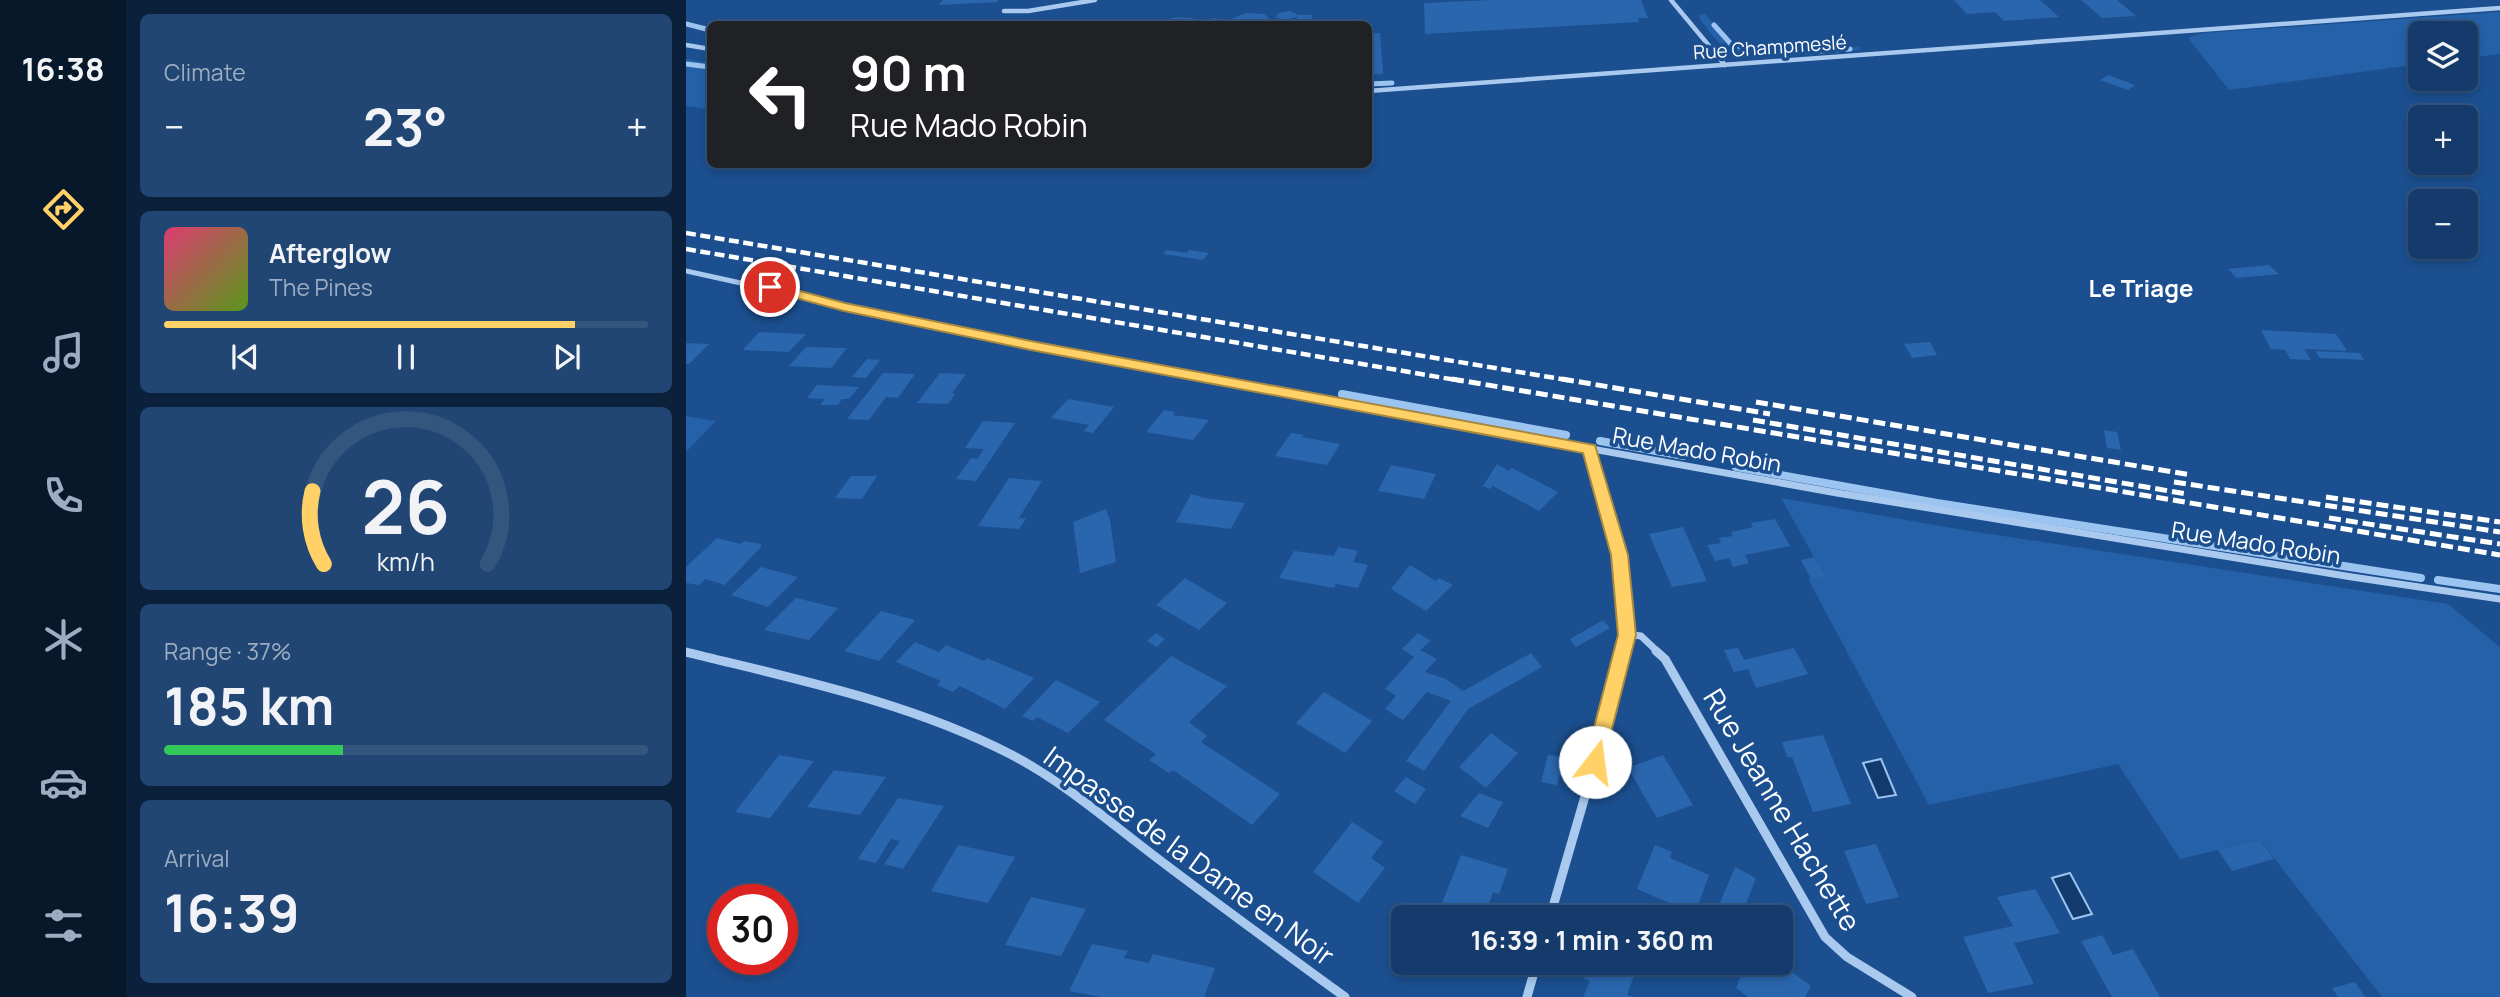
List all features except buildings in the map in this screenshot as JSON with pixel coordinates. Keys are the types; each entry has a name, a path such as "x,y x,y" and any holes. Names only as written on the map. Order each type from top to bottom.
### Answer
{"street":[{"path":"1004,11 1028,11 1095,0"},
{"path":"1671,0 1725,65"},
{"name":"Rue Champmeslé","path":"1372,91 2500,8"},
{"path":"686,45 707,48"},
{"name":"Rue Mado Robin","path":"686,271 770,287 844,307 1031,346 1590,449 1932,509 2500,599"},
{"path":"1553,905 1595,762 1627,635 1620,555 1590,449"},
{"name":"Rue Jeanne Hachette","path":"1627,635 1641,636 1665,659 1825,937 1847,957 1912,997"},
{"name":"Impasse de la Dame en Noir","path":"686,652 883,703 989,745 1052,778 1244,925 1345,997"},
{"path":"1527,997 1533,975"}],"shaded area":[{"path":"2500,12 2500,54 2478,57 2478,21 2408,21 2408,66 2229,90 2188,38 2204,33"},
{"path":"1705,14 1731,42 1772,53 1860,49 1794,55 1739,53 1729,50 1716,40 1699,18 1699,15"},
{"path":"686,59 707,62 707,109 686,106"},
{"path":"686,416 716,421 686,452"},
{"path":"1781,498 1958,529 2448,604 2500,647 2500,997 2382,997 2260,840 2180,859 2118,764 1929,805 1808,579 1824,575"},
{"path":"1881,759 1896,795 1878,798 1863,763"},
{"path":"2070,873 2092,914 2073,919 2052,878"}],"waterway":[{"path":"686,24 707,29"},
{"path":"1714,25 1731,44 1769,54 1850,49"},
{"path":"686,64 707,67"},
{"path":"1372,84 1392,83"},
{"path":"1342,394 1566,435"},
{"path":"1600,441 1684,456"},
{"path":"1736,467 1937,503 2421,578"},
{"path":"2438,580 2500,589"}],"railway":[{"path":"686,233 1573,381"},
{"path":"686,249 1462,381"},
{"path":"1452,379 2500,555"},
{"path":"1562,379 1770,414"},
{"path":"1756,402 2191,475"},
{"path":"1753,420 2187,494"},
{"path":"2174,482 2500,532"},
{"path":"2326,497 2500,522"},
{"path":"2329,518 2500,544"}],"district":[{"name":"Le Triage","path":"2141,289"}],"route":[{"path":"770,287 844,307 1031,346 1590,449 1620,555 1627,635 1595,762"}]}
